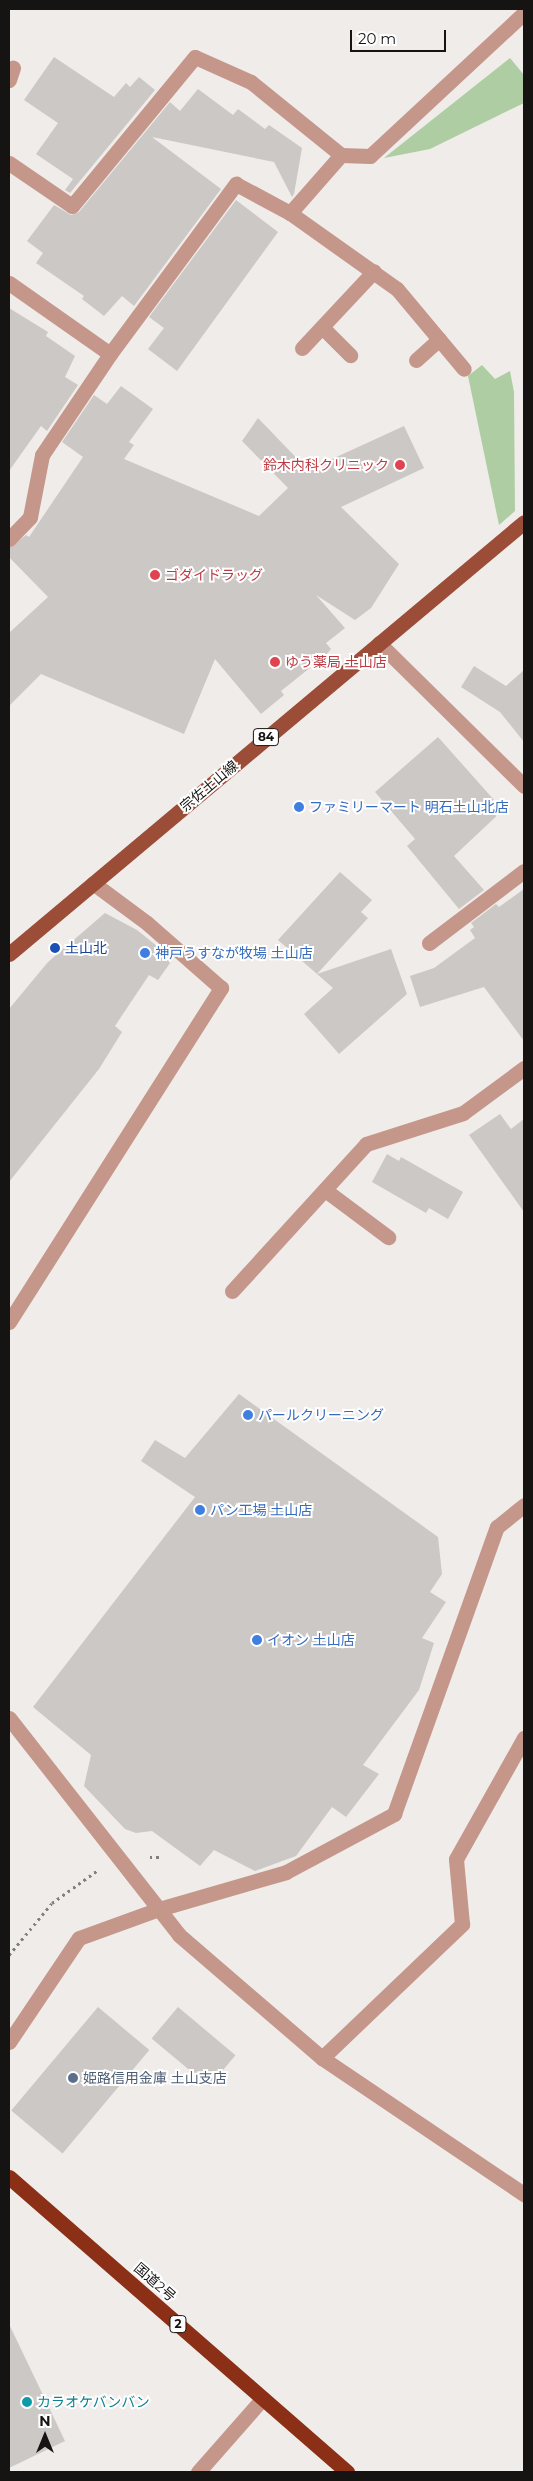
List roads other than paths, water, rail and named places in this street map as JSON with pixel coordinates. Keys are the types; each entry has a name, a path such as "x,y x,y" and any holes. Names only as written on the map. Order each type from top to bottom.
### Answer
{"highway":[{"name":"国道2号","path":"9,2177 347,2472"}],"main road":[{"name":"宗佐土山線","path":"9,954 524,522"}],"street":[{"path":"9,163 72,206 195,57 251,82 341,156 370,156 524,13"},
{"path":"290,213 341,156"},
{"path":"9,539 30,517 42,456 110,354 236,184 290,213 397,289 464,369"},
{"path":"302,348 374,271"},
{"path":"9,283 110,354"},
{"path":"322,327 350,355"},
{"path":"416,360 439,339"},
{"path":"379,643 523,780"},
{"path":"429,943 524,871"},
{"path":"9,1322 221,988 147,923 93,883"},
{"path":"232,1290 366,1144 463,1113 524,1068"},
{"path":"325,1190 388,1237"},
{"path":"9,2042 79,1938 159,1909 286,1872 394,1814 496,1527 524,1505"},
{"path":"9,1718 179,1935 322,2058 524,2194"},
{"path":"322,2058 462,1924 456,1859 524,1738"},
{"path":"198,2472 263,2398"}],"place":[{"name":"鈴木内科クリニック","path":"400,465"},
{"name":"ゴダイドラッグ","path":"155,575"},
{"name":"ゆう薬局 土山店","path":"275,662"},
{"name":"ファミリーマート 明石土山北店","path":"299,807"},
{"name":"土山北","path":"55,948"},
{"name":"神戸うすなが牧場 土山店","path":"145,953"},
{"name":"パールクリーニング","path":"248,1415"},
{"name":"パン工場 土山店","path":"200,1510"},
{"name":"イオン 土山店","path":"257,1640"},
{"name":"姫路信用金庫 土山支店","path":"73,2078"},
{"name":"カラオケバンバン","path":"27,2402"}]}
